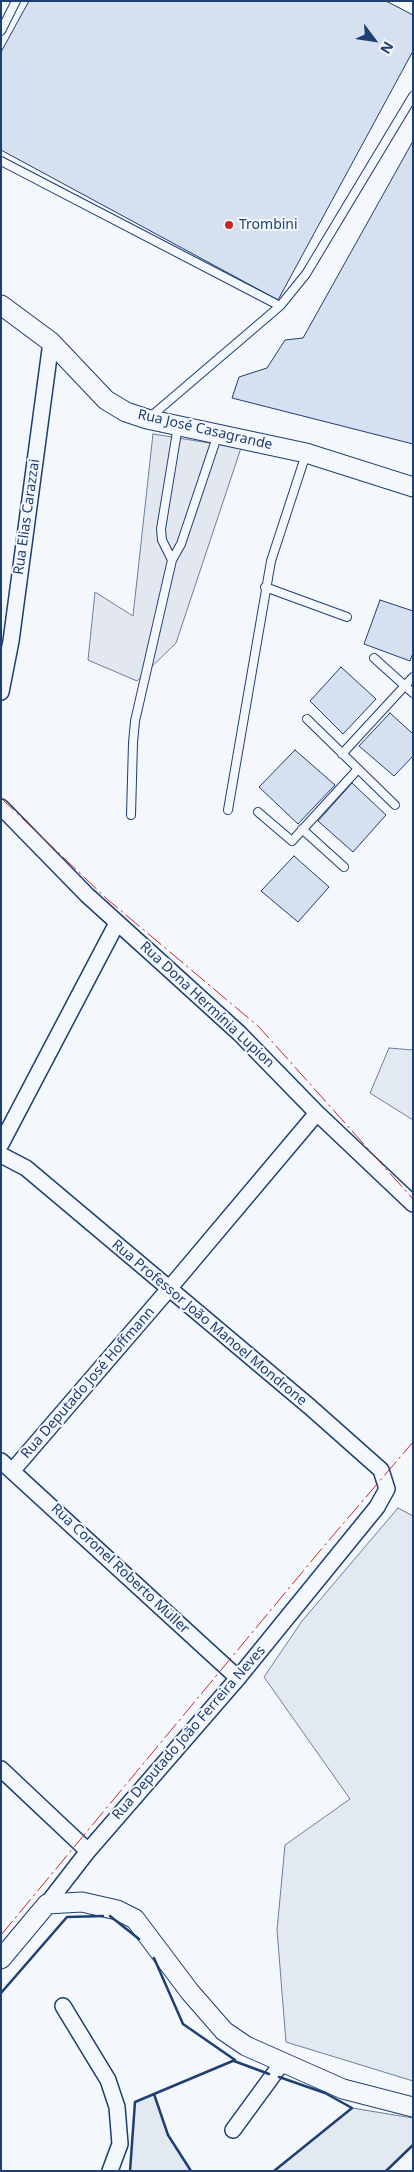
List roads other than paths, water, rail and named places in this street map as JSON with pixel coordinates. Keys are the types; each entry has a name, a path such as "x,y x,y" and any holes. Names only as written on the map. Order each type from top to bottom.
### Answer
{"street":[{"name":"Rua José Casagrande","path":"1,305 51,342 106,400 126,412 178,426 306,452 413,487"},
{"name":"Rua Elias Carazzai","path":"1,692 11,641 51,342"},
{"name":"Rua Dona Hermínia Lupion","path":"1,807 86,895 239,1032 317,1112 413,1204"},
{"path":"1,1144 117,923"},
{"name":"Rua Deputado José Hoffmann","path":"7,1465 168,1290 317,1112"},
{"name":"Rua Professor João Manoel Mondrone","path":"1,1155 26,1168 168,1290 310,1407 381,1470 387,1489 377,1507"},
{"name":"Rua Coronel Roberto Müller","path":"7,1465 238,1678"},
{"name":"Rua Deputado João Ferreira Neves","path":"1,1959 88,1851 238,1678 377,1507"},
{"path":"1,1769 88,1851"},
{"path":"47,1904 82,1902 117,1910 135,1919 190,1992 224,2031 246,2046 282,2064 343,2089 413,2107"},
{"path":"63,2006 108,2080 116,2107 120,2144 110,2171"},
{"path":"233,2130 282,2064"}],"lane":[{"path":"1,30 16,1"},
{"path":"147,419 280,306 306,274 413,96"},
{"path":"1,161 280,306"},
{"path":"172,560 162,540 161,530 178,426"},
{"path":"132,815 135,721 172,560 181,544 218,434"},
{"path":"228,810 271,561 306,452"},
{"path":"266,587 347,618"},
{"path":"374,658 413,693"},
{"path":"342,754 413,677"},
{"path":"307,719 395,805"},
{"path":"258,812 292,841 358,769"},
{"path":"302,829 344,867"}],"place":[{"name":"Trombini","path":"229,225"}]}
